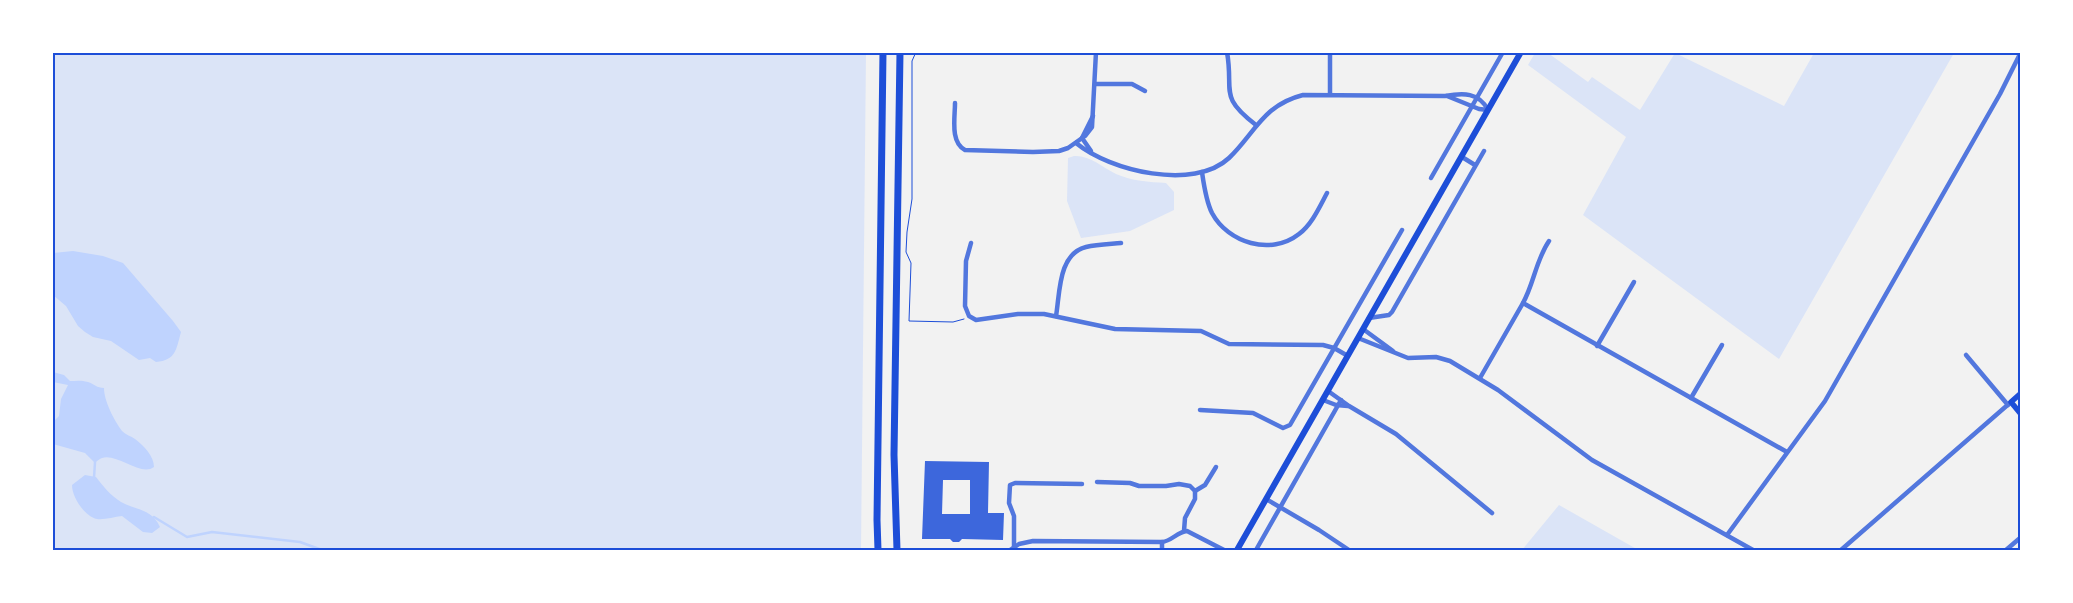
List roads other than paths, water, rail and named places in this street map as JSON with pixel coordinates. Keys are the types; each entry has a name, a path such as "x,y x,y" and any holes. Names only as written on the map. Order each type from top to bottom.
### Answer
{"highway":[{"path":"878,550 883,52"},
{"path":"897,550 894,454 901,53"}],"main road":[{"path":"1237,550 1521,52"},
{"path":"2020,394 2010,403 2020,413"}],"street":[{"path":"956,103 956,140 959,146 965,150 1050,152 1065,149 1082,138 1094,112 1096,52"},
{"path":"1227,52 1230,98 1239,112 1256,125"},
{"path":"1330,52 1330,94"},
{"path":"1431,178 1503,52"},
{"path":"1727,535 1832,389 2020,54"},
{"path":"1095,84 1132,84 1145,91"},
{"path":"1076,143 1111,164 1132,170 1165,173 1202,172 1213,169 1229,158 1264,116 1286,101 1302,95 1445,96 1464,94 1477,97 1484,102 1488,110"},
{"path":"1445,96 1479,109 1488,110"},
{"path":"1082,138 1093,154"},
{"path":"1369,318 1388,316 1392,312 1484,151"},
{"path":"1462,157 1476,165"},
{"path":"1202,172 1209,206 1218,223 1225,230 1242,240 1259,245 1278,244 1297,236 1310,223 1327,193"},
{"path":"1200,410 1254,413 1283,428 1290,426 1402,230"},
{"path":"1480,378 1523,303 1532,285 1541,253 1549,241"},
{"path":"971,242 966,261 965,306 969,316 979,320 1018,314 1056,316 1115,329 1201,331 1228,344 1318,344 1334,348 1348,356"},
{"path":"1056,316 1064,268 1070,257 1085,247 1122,243"},
{"path":"1598,346 1634,282"},
{"path":"1523,303 1787,452"},
{"path":"1363,329 1396,353"},
{"path":"1358,338 1408,358 1443,359 1480,378 1592,460 1753,550"},
{"path":"1691,398 1722,344"},
{"path":"1841,550 2010,403 1966,355"},
{"path":"1328,391 1396,434 1492,513"},
{"path":"1323,400 1349,406"},
{"path":"1256,550 1341,400"},
{"path":"1195,491 1205,485 1216,467"},
{"path":"1097,482 1139,486 1183,484 1190,486 1195,491 1195,499 1185,518 1184,531"},
{"path":"1014,547 1014,516 1009,503 1010,485 1015,483 1082,484"},
{"path":"1266,499 1349,550"},
{"path":"1010,550 1027,542 1040,541 1162,542 1184,531 1194,533 1224,550"},
{"path":"2006,550 2020,538"},
{"path":"1162,542 1162,550"}],"water":[{"path":"73,251 103,256 123,263 181,332 176,349 168,359 156,362 150,358 139,360 111,341 93,337 78,326 66,306 53,295 53,253"},
{"path":"53,372 64,375 70,381 85,381 104,388 108,404 119,427 145,448 154,463 154,467 142,469 108,457 101,458 95,463 85,453 53,444 53,422 59,416 61,399 68,385 53,382"},
{"path":"85,475 96,477 107,491 121,502 148,513 157,521 160,527 152,533 143,532 122,516 106,519 92,517 83,510 76,500 72,485"}],"waterway":[{"path":"94,478 95,462"},
{"path":"154,517 187,537 212,532 300,542 322,550"}]}
